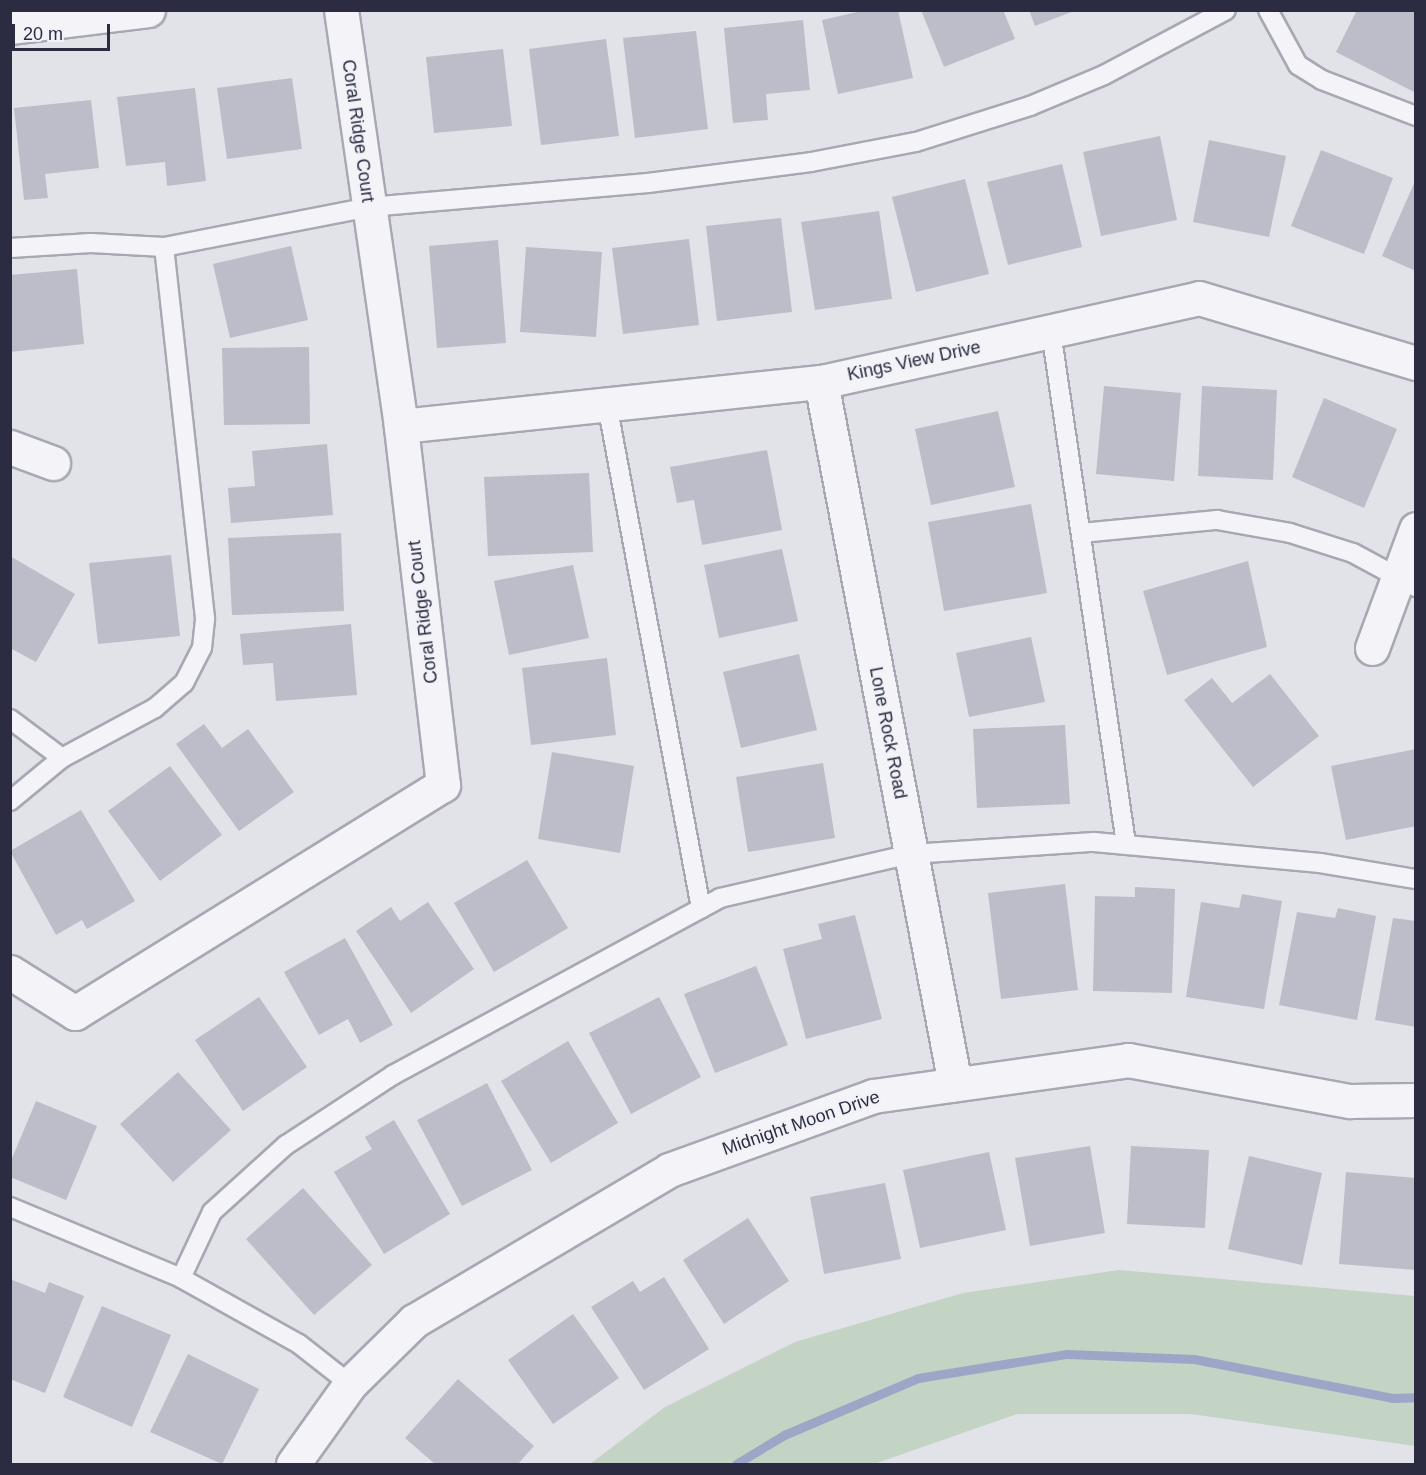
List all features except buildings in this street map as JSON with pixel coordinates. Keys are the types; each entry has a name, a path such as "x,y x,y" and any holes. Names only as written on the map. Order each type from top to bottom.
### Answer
{"street":[{"path":"10,27 148,10"},
{"name":"Coral Ridge Court","path":"10,972 75,1013 443,785 401,426 341,10"},
{"name":"Kings View Drive","path":"401,426 821,382 1199,298 1416,363"},
{"name":"Lone Rock Road","path":"821,382 955,1084"},
{"path":"10,447 53,463"},
{"path":"1372,648 1406,584 1416,529"},
{"name":"Midnight Moon Drive","path":"293,1464 350,1384 414,1321 669,1170 873,1096 1128,1060 1350,1101 1416,1100"}],"lane":[{"path":"10,248 91,243 164,247 369,207 648,183 916,142 1030,106 1104,75 1226,10"},
{"path":"1268,10 1298,65 1322,80 1416,116"},
{"path":"10,801 62,758 155,708 184,683 202,648 206,618 164,247"},
{"path":"1051,331 1126,844"},
{"path":"607,404 701,908"},
{"path":"1081,532 1218,520 1290,533 1353,553 1406,584"},
{"path":"10,719 62,758"},
{"path":"181,1278 212,1212 285,1145 393,1075 720,898 910,854 1126,844 1320,863 1416,879"},
{"path":"10,1207 181,1278 299,1344 350,1384"}],"green space":[{"path":"1119,1270 1415,1296 1415,1446 1191,1414 1017,1414 874,1464 590,1464 665,1407 795,1342 963,1293"}],"waterway":[{"path":"736,1464 784,1435 918,1378 1067,1354 1194,1359 1392,1398 1416,1397"}]}
